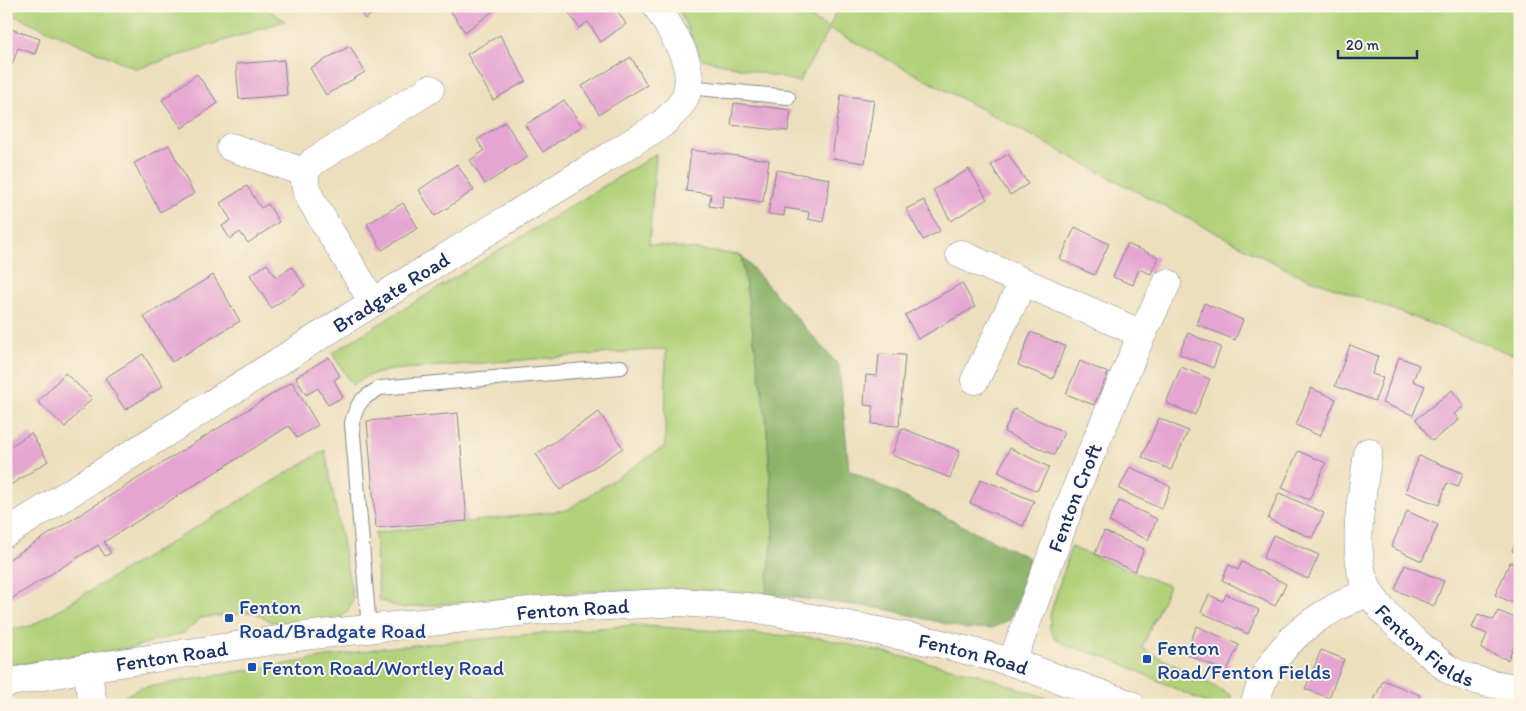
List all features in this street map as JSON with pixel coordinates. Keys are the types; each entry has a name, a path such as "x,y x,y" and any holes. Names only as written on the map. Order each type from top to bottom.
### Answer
{"street":[{"path":"657,6 688,64 689,87"},
{"name":"Bradgate Road","path":"6,533 373,302 662,124 680,106 689,87"},
{"path":"373,302 312,202 306,188 304,172 314,161 430,89"},
{"path":"231,147 304,172"},
{"path":"960,254 1142,334"},
{"path":"975,380 1023,282"},
{"name":"Fenton Croft","path":"1012,662 1078,484 1142,334 1167,283"},
{"name":"Fenton Fields","path":"1368,452 1358,533 1361,570 1369,592 1386,614 1418,644 1450,670 1472,679 1520,689"},
{"name":"Fenton Fields","path":"1254,705 1266,673 1287,642 1311,621 1341,604 1369,592"},
{"name":"Fenton Road","path":"6,683 87,668 304,636 538,610 680,602 747,607 938,643 1012,662 1131,705"},
{"path":"87,668 93,705"}],"lane":[{"path":"689,87 788,97"},
{"path":"369,629 352,423 356,407 365,397 380,388 621,367"}],"green space":[{"path":"6,6 262,6 285,21 137,69 6,12"},
{"path":"677,6 790,6 829,28 838,6 1520,6 1520,357 1292,272 830,29 799,82 702,59"},
{"path":"656,154 649,244 741,255 766,417 774,530 766,594 694,589 594,591 400,608 379,600 375,533 567,510 665,446 666,349 390,370 367,376 352,385 332,353"},
{"path":"741,255 839,366 849,470 1029,558 1022,590 1009,620 992,628 967,629 885,609 766,594 774,530 766,417"},
{"path":"325,450 353,599 347,613 333,621 274,623 254,612 200,618 184,633 130,648 6,666 6,629 31,626"},
{"path":"1071,547 1169,586 1142,648 1232,696 1226,704 1213,705 1206,703 1112,659 1068,646 1055,638 1050,629 1050,615"},
{"path":"632,625 820,638 978,674 1065,705 120,705 125,696 140,688 382,648"}],"building":[{"path":"357,6 385,6 365,19"},
{"path":"447,6 500,6 465,32"},
{"path":"572,6 614,6 626,24 601,42 588,22 579,28 567,10"},
{"path":"6,27 40,39 35,54 18,48 12,65 6,63"},
{"path":"500,35 526,81 493,100 467,54"},
{"path":"350,46 365,72 326,95 310,68"},
{"path":"631,57 647,85 599,114 582,86"},
{"path":"284,60 287,95 239,99 236,64"},
{"path":"197,74 218,103 182,128 162,100"},
{"path":"841,95 874,100 865,163 832,158"},
{"path":"564,100 582,126 543,152 525,125"},
{"path":"734,103 791,110 788,131 731,125"},
{"path":"505,122 528,157 485,184 470,160 484,151 477,140"},
{"path":"169,145 194,194 160,212 134,163"},
{"path":"691,150 769,160 763,202 723,196 722,208 709,206 711,194 686,191"},
{"path":"1008,154 1028,184 1010,195 991,165"},
{"path":"457,164 474,190 435,216 419,190"},
{"path":"969,169 987,199 951,221 933,190"},
{"path":"776,170 830,179 823,222 808,219 809,212 785,208 784,216 768,214"},
{"path":"247,186 261,208 268,204 279,222 248,243 240,232 230,239 222,226 231,220 220,203"},
{"path":"924,200 940,231 923,240 906,209"},
{"path":"403,203 418,228 382,250 367,224"},
{"path":"1075,227 1109,244 1094,275 1060,259"},
{"path":"1127,244 1158,257 1151,274 1139,269 1133,285 1113,277"},
{"path":"267,264 276,277 292,267 305,286 271,308 250,275"},
{"path":"213,275 240,321 172,362 144,317"},
{"path":"962,283 975,307 918,339 905,315"},
{"path":"1204,303 1243,320 1235,340 1196,324"},
{"path":"1031,332 1065,346 1053,379 1018,365"},
{"path":"1188,333 1221,347 1213,368 1179,354"},
{"path":"1350,345 1378,356 1372,374 1383,378 1375,401 1335,386"},
{"path":"143,354 163,386 125,410 105,378"},
{"path":"879,354 905,355 899,426 872,424 873,406 864,405 866,375 877,376"},
{"path":"329,357 340,376 334,380 343,397 328,405 318,388 306,395 296,377"},
{"path":"1399,357 1419,365 1413,381 1425,386 1413,415 1382,403"},
{"path":"1080,361 1108,373 1094,405 1066,394"},
{"path":"1181,367 1210,379 1195,415 1166,403"},
{"path":"65,373 92,398 65,427 38,402"},
{"path":"292,382 318,425 297,438 289,426 104,542 111,553 105,556 98,545 6,602 6,561"},
{"path":"1311,388 1336,399 1320,436 1296,425"},
{"path":"1452,390 1464,406 1454,414 1459,420 1432,441 1416,419"},
{"path":"1014,409 1064,432 1054,455 1004,432"},
{"path":"599,412 623,448 560,490 536,454"},
{"path":"458,413 467,521 376,528 367,421"},
{"path":"1159,418 1188,431 1171,470 1142,457"},
{"path":"902,428 960,451 950,478 892,455"},
{"path":"31,433 48,461 6,488 6,449"},
{"path":"1010,448 1049,467 1037,491 998,472"},
{"path":"1298,451 1326,463 1309,500 1282,488"},
{"path":"1419,456 1463,473 1458,487 1447,483 1439,505 1405,492"},
{"path":"1130,467 1171,487 1161,509 1119,489"},
{"path":"981,479 1034,501 1023,526 970,503"},
{"path":"1279,493 1324,513 1312,538 1268,519"},
{"path":"1119,501 1157,519 1148,540 1109,522"},
{"path":"1407,511 1438,525 1422,561 1391,547"},
{"path":"1104,531 1144,549 1135,571 1095,554"},
{"path":"1520,531 1520,554 1512,551"},
{"path":"1273,535 1319,555 1308,579 1263,558"},
{"path":"1242,562 1286,584 1275,606 1222,580 1229,565 1238,570"},
{"path":"1510,562 1520,566 1520,606 1495,595"},
{"path":"1405,565 1444,581 1434,606 1395,590"},
{"path":"1226,594 1259,610 1248,634 1201,612 1209,595 1223,601"},
{"path":"1498,611 1520,620 1520,631 1508,660 1481,649 1487,634 1472,628 1478,614 1494,620"},
{"path":"1197,626 1239,645 1226,672 1185,653"},
{"path":"1321,650 1344,659 1329,698 1305,689"},
{"path":"1383,680 1420,695 1416,705 1372,705"}],"place":[{"name":"Fenton Road/Bradgate Road","path":"229,618"},
{"name":"Fenton Road/Fenton Fields","path":"1147,659"},
{"name":"Fenton Road/Wortley Road","path":"252,667"}]}
